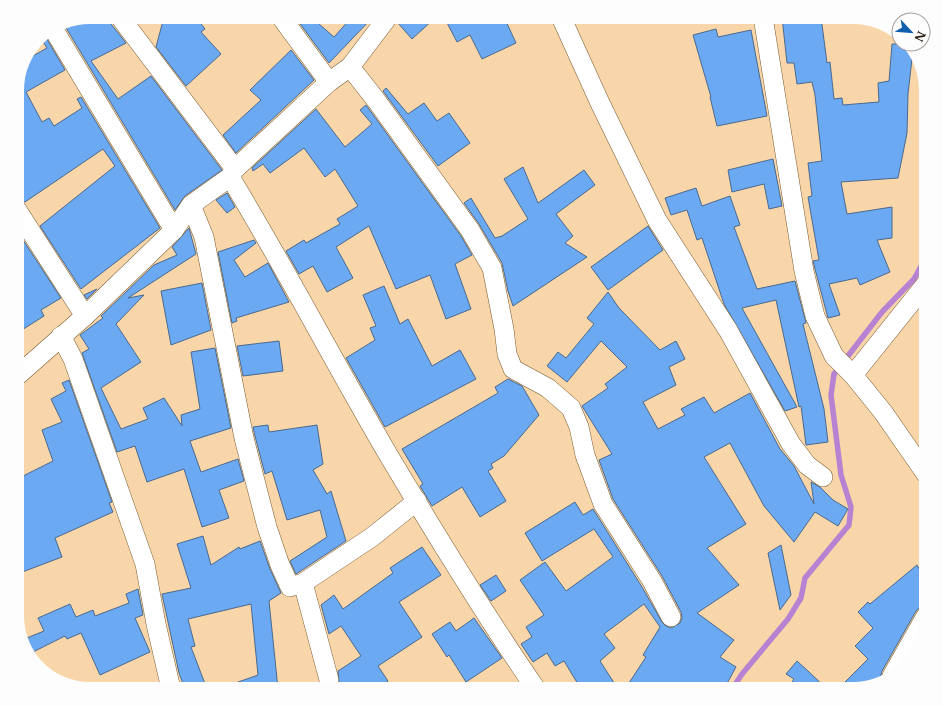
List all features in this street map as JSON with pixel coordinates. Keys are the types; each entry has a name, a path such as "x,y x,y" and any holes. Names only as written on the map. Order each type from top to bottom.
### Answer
{"street":[{"path":"125,24 233,173 266,236 417,501 490,623 531,682"},
{"path":"286,24 329,82"},
{"path":"24,370 85,316 174,230 191,205 233,173 329,82 350,67 383,24"},
{"path":"565,24 600,103 657,220 728,330 791,444 807,464 823,477"},
{"path":"764,24 804,271 815,316 845,367 883,412 919,464"},
{"path":"56,34 174,230"},
{"path":"350,67 376,100 470,230 492,268 504,329 507,354 513,369 548,388 571,408 578,427 585,455 603,504 652,581 671,617"},
{"path":"191,205 204,237 244,438 267,526 290,587 303,583 372,536 417,501"},
{"path":"24,221 85,316"},
{"path":"845,367 919,291"},
{"path":"61,336 73,359 145,564 156,624 169,682"},
{"path":"303,583 329,680"},
{"path":"899,663 918,631"}],"building":[{"path":"90,24 111,24 126,43 91,61 118,99 151,76 222,170 185,196 175,210 66,28"},
{"path":"162,24 201,24 205,29 201,32 221,54 186,86 156,47"},
{"path":"300,24 319,24 334,37 346,24 366,24 329,63"},
{"path":"399,24 428,24 412,39"},
{"path":"448,24 507,24 516,43 482,59 470,35 457,42"},
{"path":"783,24 822,24 827,63 830,62 834,99 842,98 843,105 879,102 878,83 889,81 891,52 907,52 912,61 908,94 907,133 898,178 841,182 847,214 892,207 892,238 877,240 890,272 860,285 857,278 829,284 840,315 828,318 813,261 819,260 808,197 812,196 808,163 822,161 815,95 812,82 797,84 794,63 787,63"},
{"path":"716,29 718,37 751,30 767,116 717,126 711,97 693,35"},
{"path":"47,39 65,70 26,92 42,122 49,118 54,126 82,108 77,99 81,97 160,228 81,289 40,226 115,166 103,149 24,202 24,85 26,73 31,61 35,55 47,48 44,43"},
{"path":"291,50 314,80 236,153 223,135 261,100 250,90"},
{"path":"386,88 408,114 424,103 437,121 449,113 470,143 438,166 383,91"},
{"path":"366,105 461,236 472,255 455,264 471,309 446,319 430,275 396,289 369,226 336,247 353,278 327,292 313,266 299,274 286,251 304,240 306,243 340,224 337,219 358,206 335,169 325,177 304,148 270,173 263,164 253,171 252,168 316,109 345,147 372,124 360,110"},
{"path":"773,159 782,206 769,209 764,184 732,192 728,170"},
{"path":"523,167 538,203 584,170 595,185 556,214 573,236 565,243 587,257 513,306 502,263 479,224 464,203 471,198 495,238 502,236 528,219 504,179"},
{"path":"696,188 702,206 730,196 740,225 734,227 757,289 795,281 806,323 803,324 824,409 828,442 806,445 801,406 799,407 776,300 742,308 797,407 785,411 724,304 702,238 697,240 687,210 671,215 665,198"},
{"path":"227,193 235,207 227,213 216,200"},
{"path":"648,226 663,250 608,290 591,267"},
{"path":"189,228 196,254 128,298 144,295 116,324 141,362 101,388 121,429 148,419 143,408 164,398 182,426 181,415 200,409 191,352 215,348 231,428 190,441 201,472 238,459 244,481 219,490 229,518 202,527 184,469 147,482 135,446 117,452 82,353 89,349 80,335 103,318 101,316 154,265 177,255 172,247"},
{"path":"254,240 256,243 234,260 245,277 268,263 289,302 236,318 237,321 232,323 218,252"},
{"path":"24,242 61,298 41,310 44,316 24,329"},
{"path":"202,283 211,330 171,345 161,291"},
{"path":"384,286 400,324 408,319 432,366 460,350 476,379 385,427 346,358 375,340 370,328 376,326 363,295"},
{"path":"97,289 87,299 84,295"},
{"path":"608,292 619,308 660,350 676,341 685,359 669,367 676,385 643,402 658,429 685,415 681,409 704,397 714,413 750,393 780,449 794,466 814,504 811,482 820,487 833,500 848,509 838,526 815,512 794,542 764,506 730,443 704,457 746,524 707,548 739,585 697,613 734,640 720,657 736,667 728,682 630,682 646,657 643,655 660,627 644,604 604,634 615,648 600,661 614,682 577,682 564,661 555,666 547,653 533,662 521,644 532,637 526,627 544,615 520,580 545,562 566,591 613,557 594,529 542,561 525,533 575,502 583,515 593,509 662,622 671,628 680,623 682,618 681,612 662,576 613,499 599,460 612,454 582,406 608,388 605,384 627,367 601,341 567,382 547,366 558,352 566,358 594,324 587,318"},
{"path":"279,341 283,371 243,376 237,346"},
{"path":"508,379 522,386 539,415 504,456 491,464 493,468 488,471 506,501 480,517 462,487 432,506 420,486 423,484 402,449 498,393 495,387"},
{"path":"69,380 112,502 109,503 113,512 55,538 62,557 24,571 24,476 53,461 42,430 62,422 51,399 66,391 62,383"},
{"path":"268,425 269,432 317,425 323,464 313,470 327,494 331,491 346,541 296,574 290,561 327,537 320,510 287,520 272,471 265,474 253,427"},
{"path":"203,536 211,565 239,547 240,549 260,541 270,569 281,593 269,601 277,682 238,682 258,675 251,604 188,619 195,646 191,647 204,682 182,682 179,673 162,594 191,588 177,544"},
{"path":"781,545 791,595 780,610 768,553"},
{"path":"422,547 441,575 399,602 422,637 378,666 388,681 386,682 339,682 338,671 361,656 341,626 329,634 321,605 334,595 343,609 393,573 390,568"},
{"path":"917,565 919,568 919,608 916,611 881,676 866,681 845,682 868,659 855,646 873,628 858,612 868,602 870,604"},
{"path":"496,575 506,591 491,601 480,585"},
{"path":"138,589 143,615 135,618 150,652 100,675 81,633 67,639 65,636 34,651 33,649 28,638 44,631 38,618 70,604 76,617 93,610 95,616 129,603 126,594"},
{"path":"474,618 502,658 466,682 449,655 447,657 432,634 450,622 456,631"},
{"path":"797,661 820,682 792,682 794,679 786,674"}],"waterway":[{"path":"737,682 788,619 801,598 805,578 849,525 851,507 841,475 831,395 834,374 882,312 914,279 919,270"}]}
